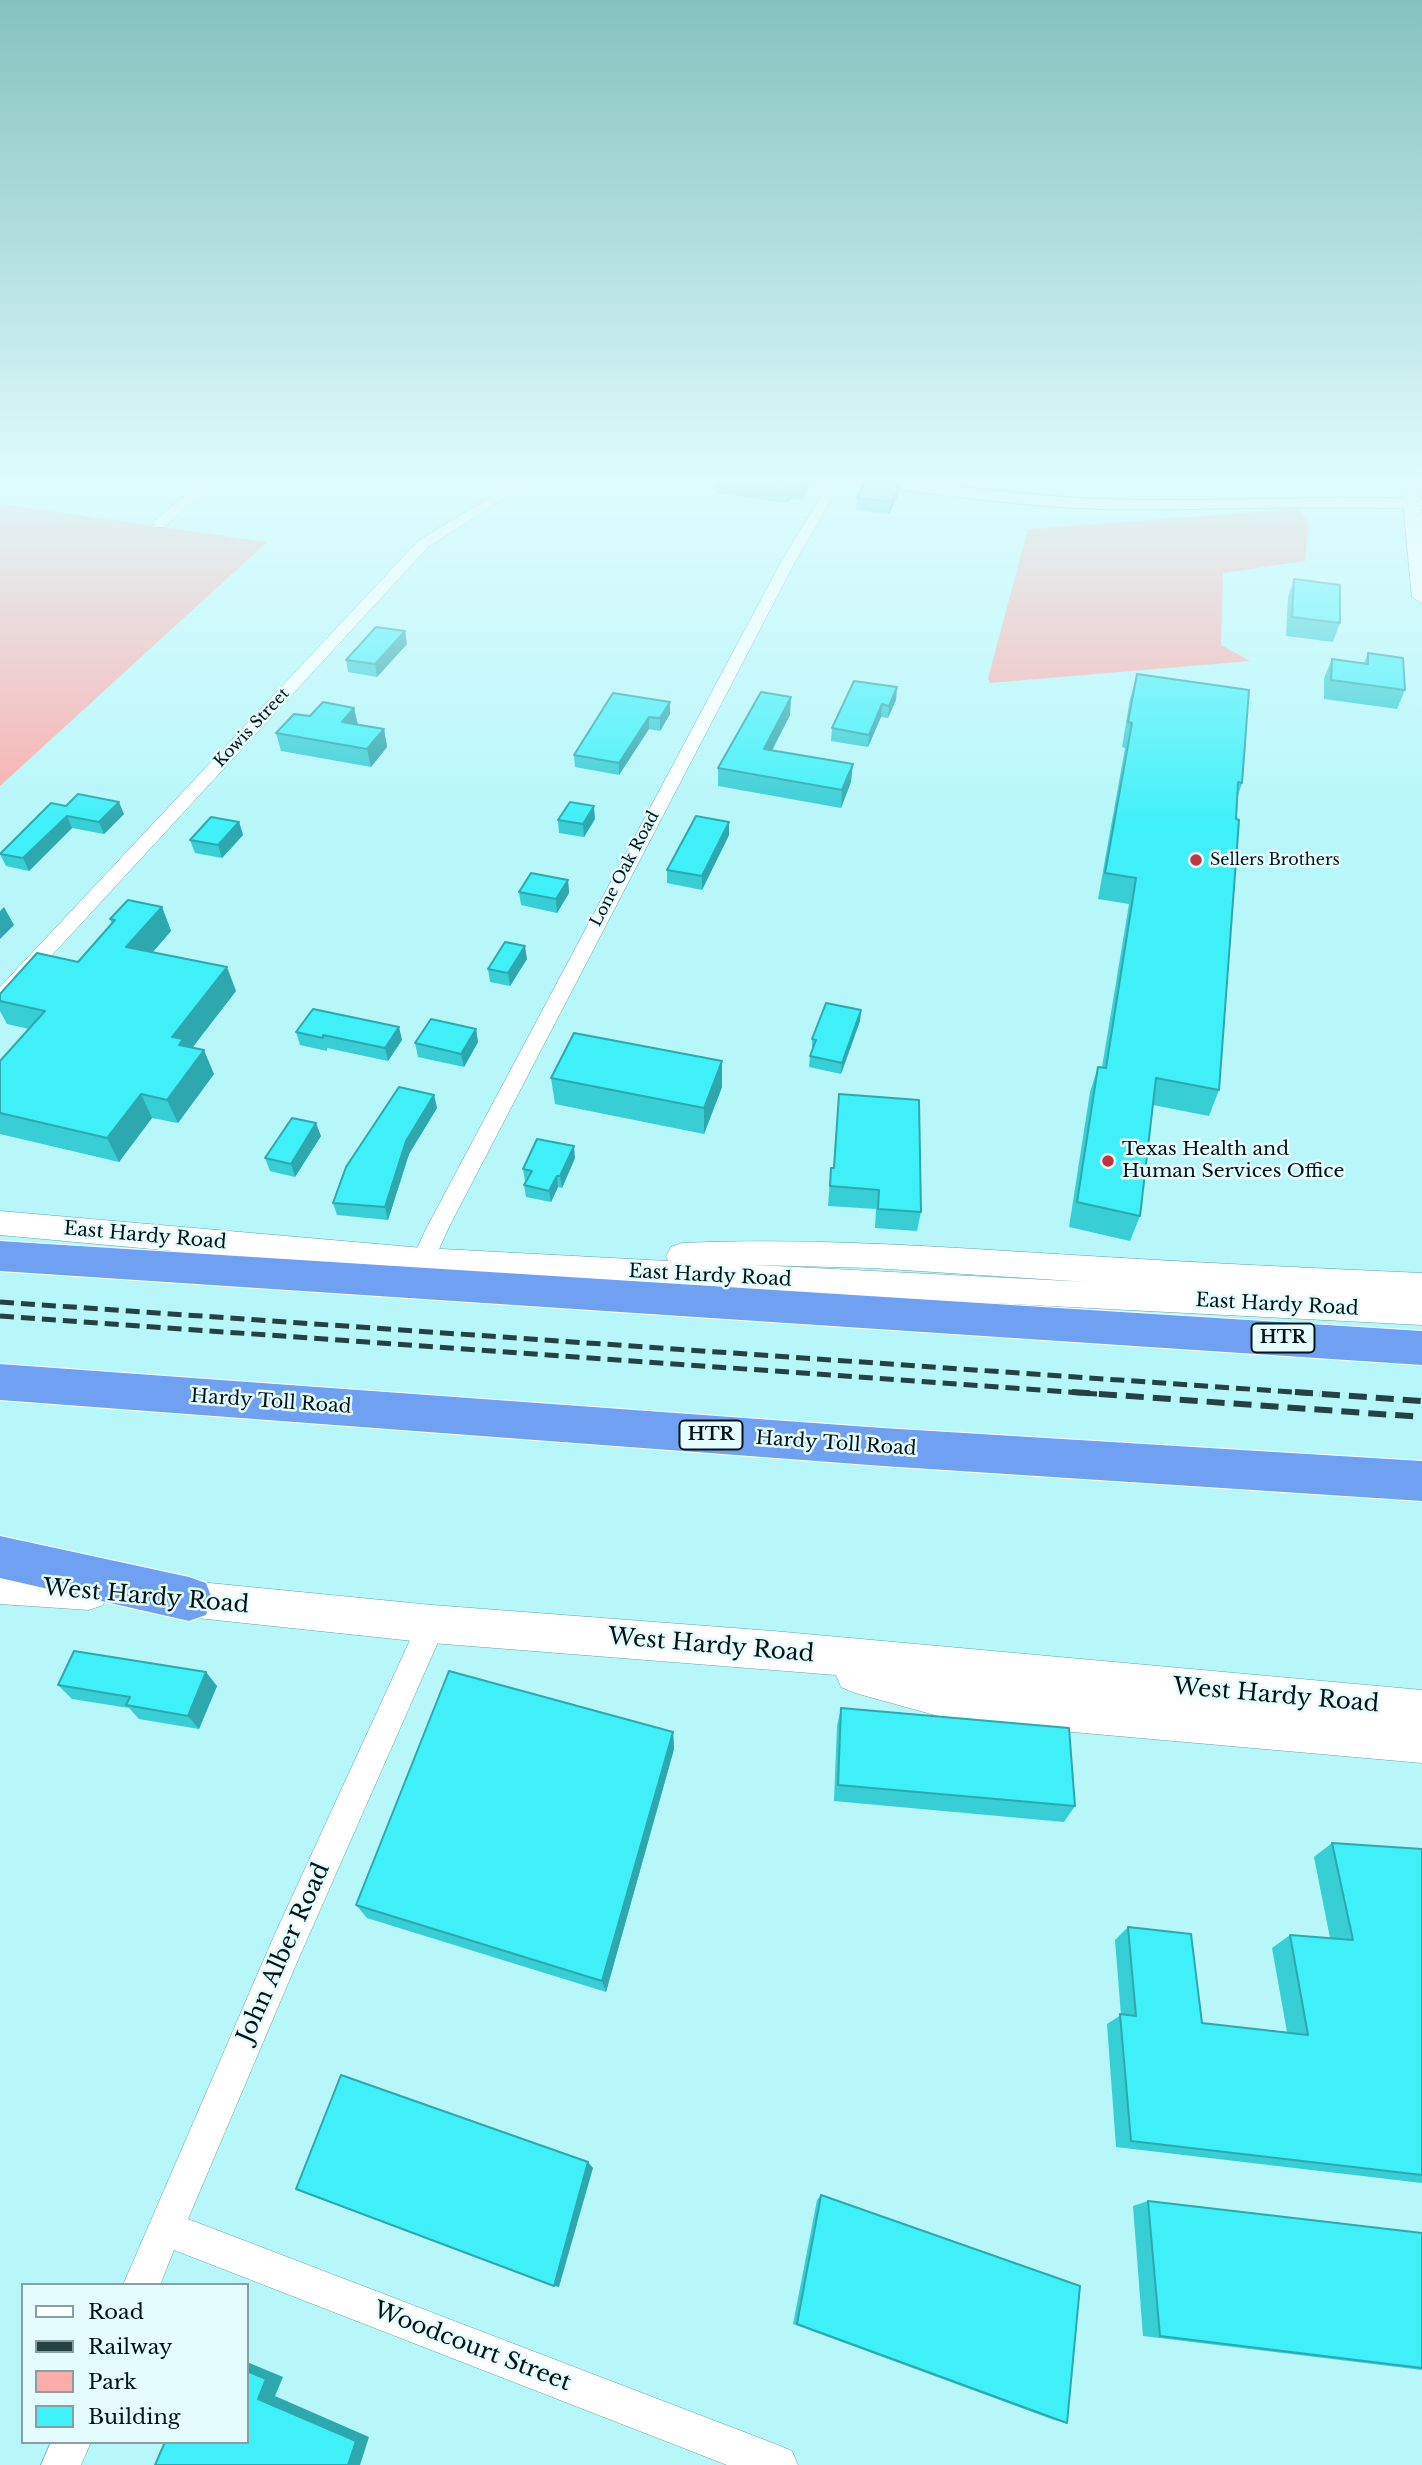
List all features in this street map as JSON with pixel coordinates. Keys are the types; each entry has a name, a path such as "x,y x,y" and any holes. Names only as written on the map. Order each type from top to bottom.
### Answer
{"highway":[{"name":"HTR","path":"0,1256 1422,1348"},
{"name":"Hardy Toll Road","path":"0,1382 870,1446 1422,1481"},
{"path":"0,1558 189,1599"}],"main road":[{"name":"East Hardy Road","path":"0,1223 423,1261 1422,1312"},
{"path":"423,1261 658,1258 765,1252 872,1255 1113,1272 1422,1286"},
{"name":"West Hardy Road","path":"0,1586 189,1599 432,1624 773,1650 1422,1710"},
{"path":"773,1650 960,1702 1422,1742"}],"street":[{"name":"Kowis Street","path":"0,999 374,596"},
{"name":"Lone Oak Road","path":"423,1261 438,1227 770,596"},
{"name":"John Alber Road","path":"142,2283 286,1948 432,1624"},
{"name":"Woodcourt Street","path":"166,2229 778,2465"},
{"path":"61,2465 70,2444"}],"green space":[{"path":"0,596 208,596 0,786"},
{"path":"1010,596 1222,596 1221,645 1250,661 990,683 988,678"}],"building":[{"path":"1293,596 1340,596 1340,623 1292,617"},
{"path":"376,627 405,631 375,664 346,660"},
{"path":"1368,653 1403,658 1405,690 1331,680 1332,659 1368,664"},
{"path":"1137,674 1249,690 1242,783 1238,782 1236,819 1239,820 1219,1090 1156,1078 1140,1216 1077,1202 1098,1067 1106,1068 1136,878 1105,873 1132,723 1128,722"},
{"path":"854,681 897,687 889,706 882,704 869,735 832,728"},
{"path":"761,692 791,697 764,749 853,764 842,790 718,768"},
{"path":"613,693 670,702 660,718 649,717 619,763 574,755"},
{"path":"323,702 354,708 342,722 384,729 367,749 276,733 294,714 310,716"},
{"path":"78,794 119,802 99,822 67,816 23,858 0,854 51,803 66,806"},
{"path":"570,802 594,806 583,824 558,820"},
{"path":"696,816 729,822 702,876 667,870"},
{"path":"211,817 239,822 218,845 190,840"},
{"path":"531,873 568,880 556,899 519,892"},
{"path":"128,900 162,907 126,947 227,967 172,1037 183,1039 179,1045 204,1050 167,1100 141,1094 107,1138 0,1113 0,1061 45,1011 0,1001 0,994 37,953 78,962 115,920 110,919"},
{"path":"505,942 525,946 508,973 488,969"},
{"path":"826,1003 861,1010 842,1063 810,1056 816,1040 812,1039"},
{"path":"313,1009 399,1027 385,1048 296,1032"},
{"path":"431,1019 476,1029 461,1054 415,1043"},
{"path":"574,1033 722,1061 704,1108 551,1078"},
{"path":"399,1087 434,1095 406,1141 385,1207 333,1203 346,1167"},
{"path":"839,1094 919,1100 921,1212 878,1209 879,1190 830,1186 831,1168 834,1168"},
{"path":"292,1118 316,1123 291,1164 265,1158"},
{"path":"537,1139 574,1146 560,1176 557,1176 549,1191 524,1185 532,1171 523,1169"},
{"path":"74,1651 206,1672 188,1716 126,1705 130,1697 58,1685"},
{"path":"449,1671 673,1732 602,1981 356,1905"},
{"path":"841,1708 1069,1728 1075,1806 838,1785"},
{"path":"1332,1843 1422,1849 1422,2175 1131,2141 1120,2014 1136,2016 1128,1927 1191,1934 1202,2023 1308,2035 1290,1935 1353,1940"},
{"path":"341,2075 588,2162 554,2286 296,2189"},
{"path":"821,2195 1080,2286 1067,2423 797,2324"},
{"path":"1148,2201 1422,2233 1422,2368 1160,2336"},
{"path":"248,2371 266,2379 258,2399 356,2441 348,2465 155,2465 164,2444 248,2444"}],"railway":[{"path":"0,1302 1320,1394"},
{"path":"0,1316 1097,1394"},
{"path":"1072,1392 1422,1417"},
{"path":"1295,1392 1422,1401"}],"place":[{"name":"Sellers Brothers","path":"1196,860"},
{"name":"Texas Health and Human Services Office","path":"1108,1161"}]}
